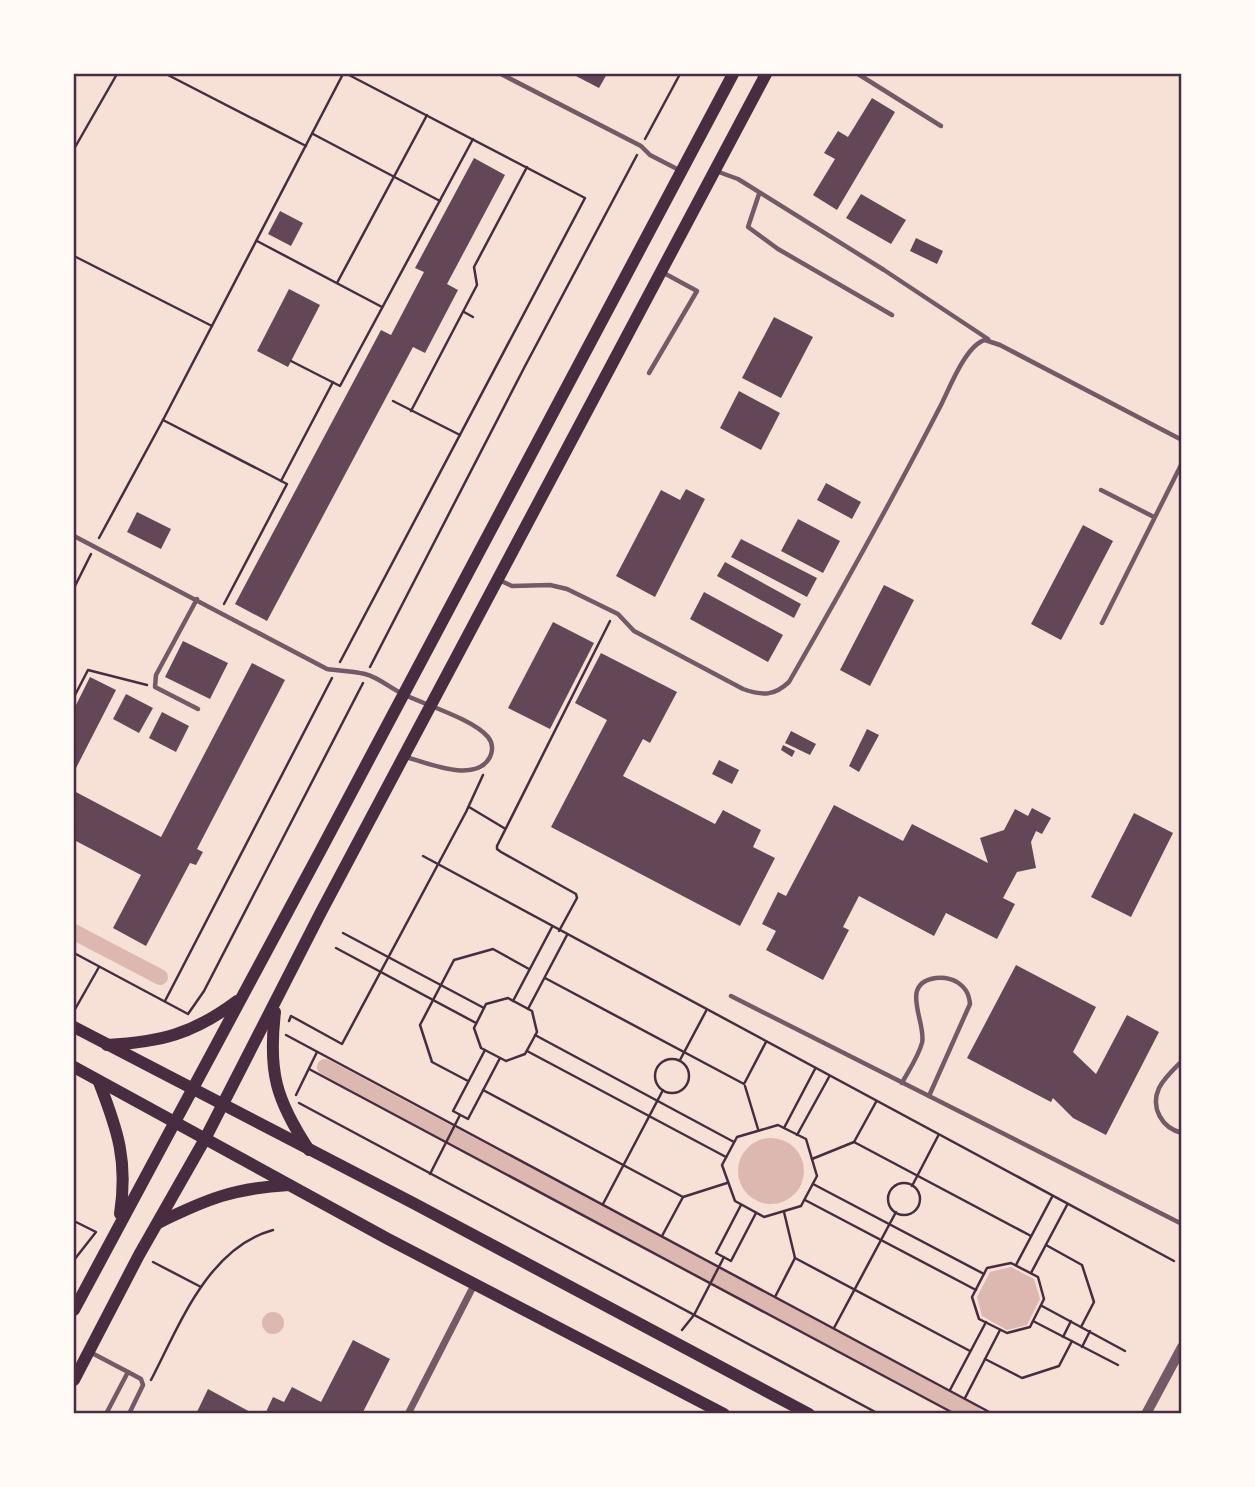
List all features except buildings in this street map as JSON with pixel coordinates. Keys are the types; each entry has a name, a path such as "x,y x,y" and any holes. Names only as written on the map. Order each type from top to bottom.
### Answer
{"main road":[{"path":"74,1310 733,74"},
{"path":"74,1380 205,1139 321,912 766,74"},
{"path":"107,1045 149,1042 190,1031 241,999"},
{"path":"276,1004 272,1056 274,1076 287,1114 309,1150"},
{"path":"74,1027 809,1413"},
{"path":"74,1067 289,1185 723,1413"},
{"path":"99,1082 116,1127 124,1162 118,1225"},
{"path":"158,1223 229,1193 248,1188 289,1185"}],"street":[{"path":"408,1413 475,1283"},
{"path":"1146,1413 1181,1347"}],"lane":[{"path":"501,74 514,76 681,171"},
{"path":"858,74 941,126"},
{"path":"715,171 738,179 884,270 990,341 1181,440"},
{"path":"759,194 748,227 778,249 892,315"},
{"path":"649,373 697,291 662,272"},
{"path":"499,579 512,586 561,586 614,612 634,631 743,689 761,695 780,691 789,682 879,526 972,348 980,341 990,341"},
{"path":"1102,623 1181,463"},
{"path":"1101,490 1154,517"},
{"path":"74,536 327,669 367,674 403,694 475,726 489,738 492,747 489,759 476,769 468,771 456,771 404,756"},
{"path":"197,599 156,675 155,687 198,709"},
{"path":"902,1083 922,1042 923,1031 915,1004 918,992 922,984 929,979 954,979 964,987 970,1004 929,1096"},
{"path":"731,996 1181,1224"},
{"path":"1181,1061 1164,1080 1156,1100 1158,1114 1163,1122 1181,1133"},
{"path":"89,1351 141,1379 143,1385 129,1413"},
{"path":"106,1413 128,1372"}],"path":[{"path":"74,149 117,74"},
{"path":"166,74 306,146"},
{"path":"175,78 177,74"},
{"path":"74,588 345,74 585,198 165,1001"},
{"path":"74,953 188,1013 205,991 517,380 680,74"},
{"path":"337,283 427,115"},
{"path":"313,134 440,201"},
{"path":"291,361 340,386 473,139"},
{"path":"411,411 477,285 474,267 527,167"},
{"path":"257,241 382,307"},
{"path":"74,256 212,327"},
{"path":"463,312 473,317"},
{"path":"281,481 333,382"},
{"path":"393,401 460,435"},
{"path":"163,420 287,484 219,614"},
{"path":"559,931 577,898 576,894 497,849 504,828 614,612"},
{"path":"74,697 88,670 155,687"},
{"path":"288,1025 291,1016 342,1044 469,807 489,759"},
{"path":"469,807 504,828"},
{"path":"423,856 1174,1261"},
{"path":"513,1001 552,927"},
{"path":"343,933 484,1008"},
{"path":"528,1009 567,935"},
{"path":"336,948 476,1023"},
{"path":"468,1081 432,1062 420,1025 440,985 454,960 493,949 529,969"},
{"path":"74,1011 99,967"},
{"path":"544,978 744,1084 758,1129"},
{"path":"508,998 513,1001 532,1011 537,1032 525,1054 506,1061 481,1048 474,1028 486,1004 508,998"},
{"path":"679,1061 706,1011"},
{"path":"286,1040 287,1030"},
{"path":"286,1035 993,1413"},
{"path":"535,1035 734,1142"},
{"path":"744,1084 766,1042"},
{"path":"485,1050 453,1111 460,1115 468,1119 500,1058"},
{"path":"527,1051 726,1157"},
{"path":"296,1095 317,1052"},
{"path":"673,1058 686,1064 691,1077 685,1089 672,1094 663,1090 658,1088 654,1076 661,1062 673,1058"},
{"path":"309,1069 955,1413"},
{"path":"784,1128 815,1069"},
{"path":"797,1135 829,1077"},
{"path":"293,1086 300,1105 879,1413"},
{"path":"483,1090 683,1197"},
{"path":"603,1204 663,1090"},
{"path":"812,1159 854,1142 876,1102"},
{"path":"430,1175 460,1115"},
{"path":"778,1125 784,1128 806,1139 817,1176 801,1206 764,1217 735,1201 722,1165 737,1137 778,1125"},
{"path":"912,1185 938,1135"},
{"path":"854,1142 1031,1236"},
{"path":"905,1182 917,1188 921,1200 915,1212 904,1216 896,1212 890,1209 887,1198 892,1186 905,1182"},
{"path":"662,1236 683,1197 728,1183"},
{"path":"813,1184 984,1274"},
{"path":"1016,1265 1052,1197"},
{"path":"805,1199 976,1290"},
{"path":"741,1205 716,1253 731,1261 756,1213"},
{"path":"1031,1273 1067,1205"},
{"path":"775,1297 795,1258 784,1212"},
{"path":"834,1328 896,1212"},
{"path":"74,1221 96,1232 74,1260"},
{"path":"148,1385 201,1287 220,1262 239,1245 273,1230"},
{"path":"1046,1245 1082,1265 1094,1302 1082,1327"},
{"path":"675,1342 694,1315 724,1257"},
{"path":"795,1258 970,1351"},
{"path":"153,1262 201,1287"},
{"path":"1012,1263 1038,1277 1044,1299 1030,1327 1007,1334 979,1319 972,1297 984,1274 986,1269 1012,1263"},
{"path":"1041,1306 1125,1351"},
{"path":"1033,1321 1118,1365"},
{"path":"1063,1337 1071,1321"},
{"path":"950,1390 986,1322"},
{"path":"965,1398 1000,1330"},
{"path":"1082,1347 1090,1331"},
{"path":"985,1359 1022,1378 1059,1366 1072,1342"}],"shaded area":[{"path":"764,1138 778,1138 790,1143 799,1152 804,1171 802,1184 795,1195 778,1204 764,1204 752,1199 743,1190 738,1178 738,1164 743,1152 752,1143"},
{"path":"1011,1267 1034,1279 1040,1299 1027,1325 1007,1330 982,1316 977,1297 990,1272"},
{"path":"273,1312 281,1315 284,1323 281,1331 273,1334 265,1331 262,1323 265,1315"}],"waterway":[{"path":"74,932 160,977"},
{"path":"325,1067 974,1414"}]}
